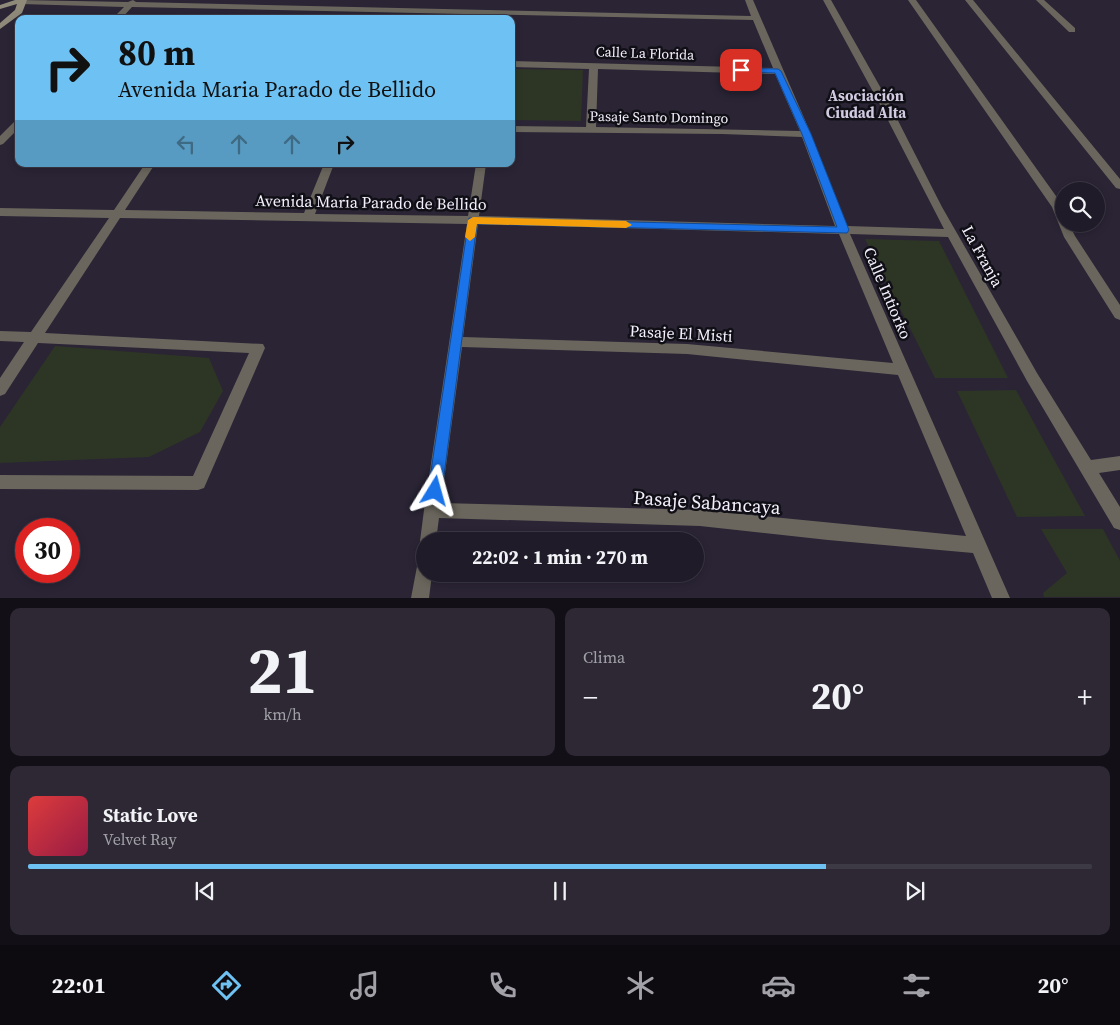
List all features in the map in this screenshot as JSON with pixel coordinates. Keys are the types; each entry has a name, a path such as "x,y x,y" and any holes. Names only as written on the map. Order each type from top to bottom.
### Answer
{"street":[{"path":"251,11 259,0"},
{"path":"349,8 354,0"},
{"name":"Calle Intiorko","path":"749,0 806,134 844,230 1001,598"},
{"name":"La Franja","path":"827,0 882,99 952,233 1032,376 1120,522"},
{"path":"912,0 1055,203"},
{"path":"969,0 1120,186"},
{"path":"1040,0 1072,30"},
{"path":"0,7 22,1"},
{"path":"0,27 19,11 22,1"},
{"path":"0,2 131,3 251,11 349,8 756,18"},
{"path":"120,15 131,3"},
{"path":"386,15 388,10"},
{"name":"Calle La Florida","path":"515,64 778,71"},
{"path":"591,129 594,65"},
{"path":"0,142 15,128"},
{"name":"Pasaje Santo Domingo","path":"515,129 806,134"},
{"path":"0,390 148,167"},
{"path":"308,217 327,167"},
{"path":"429,532 480,167"},
{"name":"Avenida Maria Parado de Bellido","path":"0,212 473,220 952,233"},
{"path":"1068,232 1120,315"},
{"path":"0,336 36,336 258,348 198,483 0,482"},
{"name":"Pasaje El Misti","path":"456,342 687,349 903,370"},
{"path":"1088,467 1120,463"},
{"name":"Pasaje Sabancaya","path":"432,510 700,518 828,532 978,544"},
{"path":"420,598 422,582"}],"green space":[{"path":"515,69 583,70 581,121 515,120"},
{"path":"865,239 939,241 1008,378 935,378"},
{"path":"55,346 209,358 223,391 200,432 149,457 0,463 0,427"},
{"path":"1016,390 1085,516 1017,517 957,391"},
{"path":"1041,529 1103,529 1120,561 1120,597 1044,597 1043,593 1067,573"}],"slow traffic":[{"path":"470,237 473,220 626,225"}],"district":[{"name":"Asociación Ciudad Alta","path":"866,104"}],"route":[{"path":"435,491 473,220 844,230 806,134 778,71 741,70"}]}
